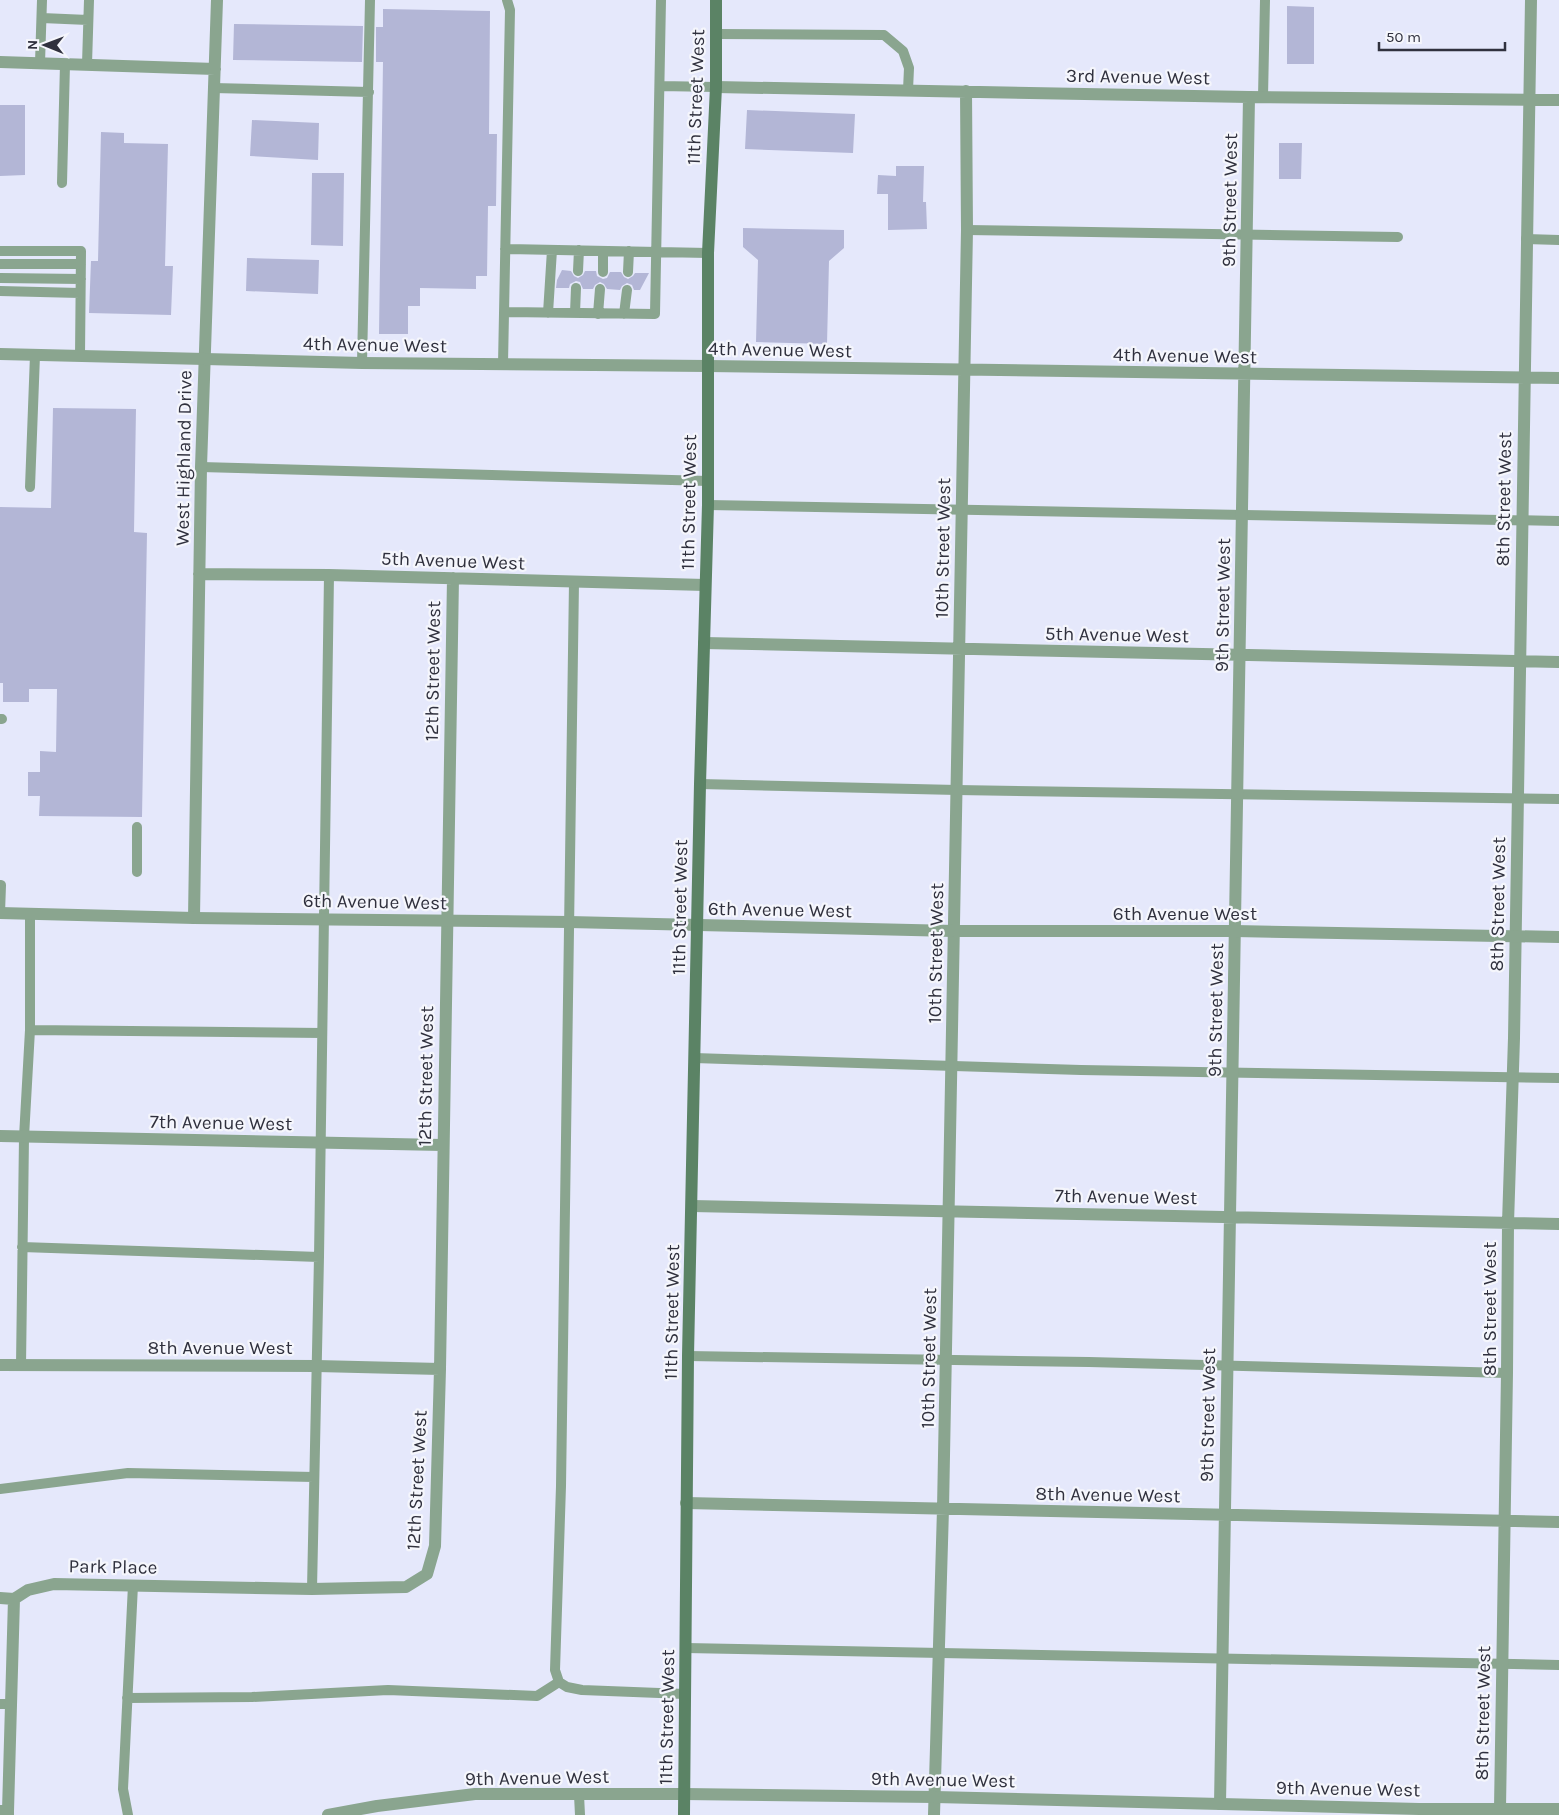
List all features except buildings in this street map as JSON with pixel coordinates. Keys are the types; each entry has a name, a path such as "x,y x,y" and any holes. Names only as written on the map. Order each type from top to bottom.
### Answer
{"main road":[{"name":"11th Street West","path":"684,1815 688,1356 708,505 708,253 716,87 716,0"}],"street":[{"name":"West Highland Drive","path":"194,918 201,467 217,0"},
{"name":"8th Street West","path":"1499,1811 1508,1223 1516,936 1531,0"},
{"path":"0,62 216,69"},
{"name":"3rd Avenue West","path":"716,87 1249,97 1559,100"},
{"name":"10th Street West","path":"934,1815 943,1509 952,1067 967,230 966,91"},
{"name":"9th Street West","path":"1229,1808 1222,1658 1249,97"},
{"name":"4th Avenue West","path":"0,354 362,363 1559,378"},
{"name":"5th Avenue West","path":"199,574 329,575 705,585"},
{"name":"12th Street West","path":"427,1574 435,1546 440,1369 442,1145 453,578"},
{"name":"5th Avenue West","path":"704,644 1559,662"},
{"name":"6th Avenue West","path":"0,913 194,918 569,922 954,931 1235,931 1559,938"},
{"name":"7th Avenue West","path":"0,1136 442,1145"},
{"name":"7th Avenue West","path":"692,1206 1559,1224"},
{"name":"8th Avenue West","path":"0,1366 317,1366 440,1369"},
{"name":"8th Avenue West","path":"686,1503 1559,1522"},
{"name":"Park Place","path":"14,1599 28,1590 54,1584 312,1589 406,1587 427,1574"},
{"path":"0,1598 14,1599 6,1704 5,1812"},
{"name":"9th Avenue West","path":"328,1815 377,1806 475,1794 935,1797 1229,1808 1499,1811 1559,1809"}],"lane":[{"path":"40,63 42,0"},
{"path":"87,64 88,0"},
{"path":"362,363 370,0"},
{"path":"503,364 510,10 507,0"},
{"path":"504,312 655,314 661,0"},
{"path":"1263,97 1265,0"},
{"path":"42,18 88,20"},
{"path":"716,34 884,35 903,51 909,68 908,90"},
{"path":"62,183 65,64"},
{"path":"660,86 716,87"},
{"path":"213,88 369,92"},
{"path":"967,230 1398,237"},
{"path":"1526,239 1559,240"},
{"path":"505,250 708,253"},
{"path":"548,313 552,250"},
{"path":"578,271 579,250"},
{"path":"0,252 82,251 80,356"},
{"path":"603,251 603,272"},
{"path":"628,272 629,251"},
{"path":"0,264 81,264"},
{"path":"0,278 81,279"},
{"path":"575,313 576,288"},
{"path":"598,314 600,289"},
{"path":"624,314 627,290"},
{"path":"0,291 80,294"},
{"path":"30,487 35,355"},
{"path":"201,467 708,481"},
{"path":"708,505 1559,521"},
{"path":"312,1589 321,1143 329,575"},
{"path":"574,582 561,1486 555,1670 559,1682 567,1687 582,1690 685,1694"},
{"path":"700,784 956,790 1559,799"},
{"path":"136,827 137,872"},
{"path":"0,913 1,885"},
{"path":"21,1366 24,1137 30,1030 30,914"},
{"path":"30,1030 322,1033"},
{"path":"694,1058 952,1067 1559,1078"},
{"path":"22,1247 319,1257"},
{"path":"688,1356 1227,1365 1507,1373"},
{"path":"0,1489 128,1472 314,1476"},
{"path":"128,1815 122,1789 133,1585"},
{"path":"686,1648 1559,1665"},
{"path":"127,1698 252,1696 388,1690 537,1696 559,1682"},
{"path":"580,1795 580,1815"}]}
